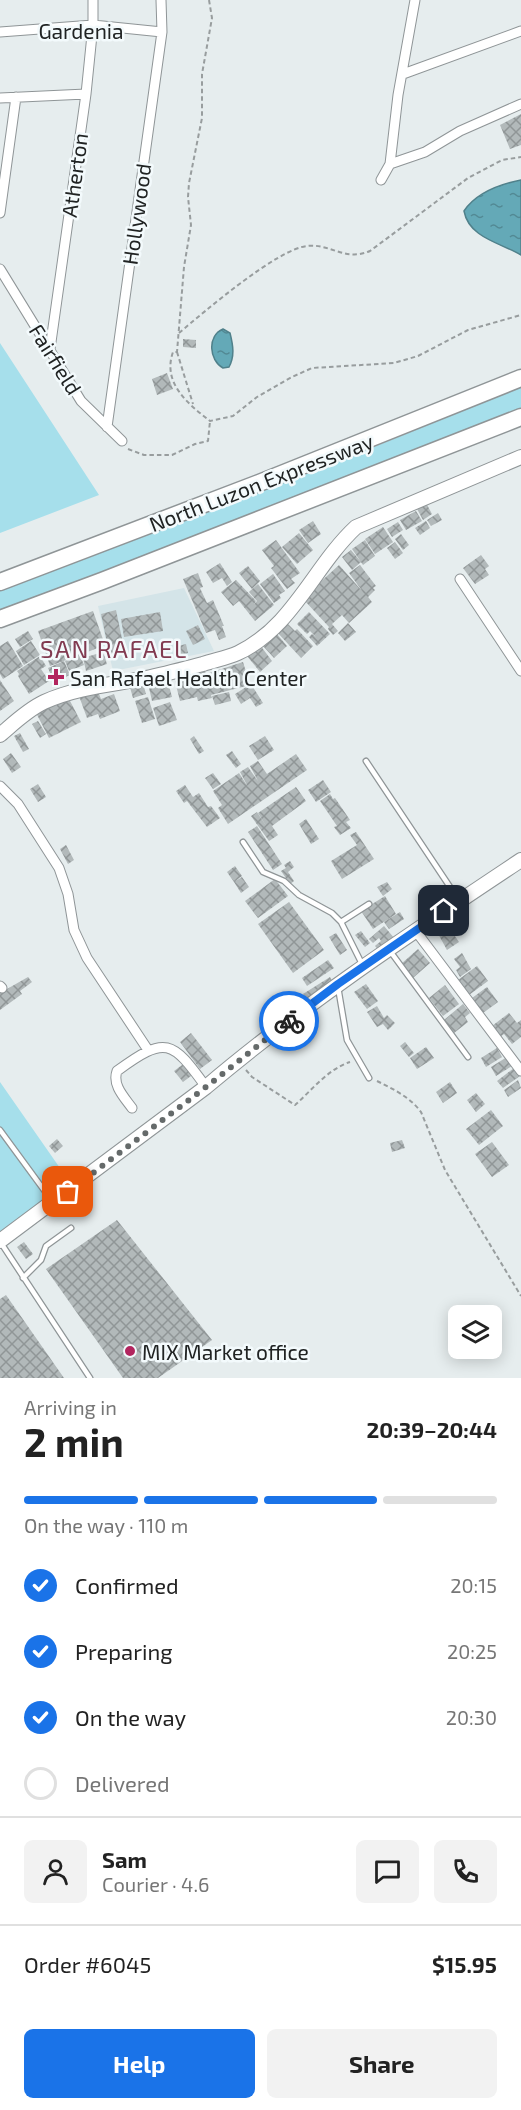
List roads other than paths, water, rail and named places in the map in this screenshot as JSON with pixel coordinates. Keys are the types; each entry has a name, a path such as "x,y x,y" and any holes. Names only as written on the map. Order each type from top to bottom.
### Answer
{"highway":[{"name":"North Luzon Expressway","path":"0,582 259,483 521,378"},
{"name":"North Luzon Expressway","path":"0,619 147,564 521,417"}],"main road":[{"path":"0,735 42,703 76,690 167,673 238,653 253,645 271,631 307,590 335,548 356,527 521,457"},
{"path":"0,1241 206,1087 338,984 521,860"}],"street":[{"name":"Atherton","path":"50,350 86,94 93,25 93,0"},
{"name":"Hollywood","path":"107,427 162,32 161,0"},
{"path":"381,180 390,164 398,94 415,0"},
{"name":"Gardenia","path":"0,32 93,25 162,32"},
{"path":"403,74 521,31"},
{"path":"0,98 86,94"},
{"path":"0,213 16,97"},
{"path":"390,164 425,152 460,131 521,104"},
{"name":"Fairfield","path":"0,269 81,401 122,441"},
{"path":"460,579 521,671"},
{"path":"0,786 18,804 59,868 68,894 74,930 87,958 148,1050"},
{"path":"415,930 521,1071"},
{"path":"132,1108 119,1091 115,1076 117,1071 148,1050 161,1047 180,1054 206,1087"}],"lane":[{"path":"366,760 459,901"},
{"path":"243,842 263,872 285,881 299,895 332,913 341,922 364,966"},
{"path":"341,922 369,904"},
{"path":"388,948 468,1057"},
{"path":"338,984 347,1040 369,1078"},
{"path":"0,1130 53,1203"},
{"path":"23,1278 41,1260 46,1246 71,1228"},
{"path":"0,1241 90,1378"}],"water":[{"path":"521,180 521,255 479,234 472,228 464,211 482,194"},
{"path":"223,329 230,333 233,350 229,367 223,368 215,360 212,342 218,332"}],"place":[{"name":"San Rafael Health Center","path":"56,677"},
{"name":"MIX Market office","path":"130,1351"}],"district":[{"name":"SAN RAFAEL","path":"114,648"}]}
